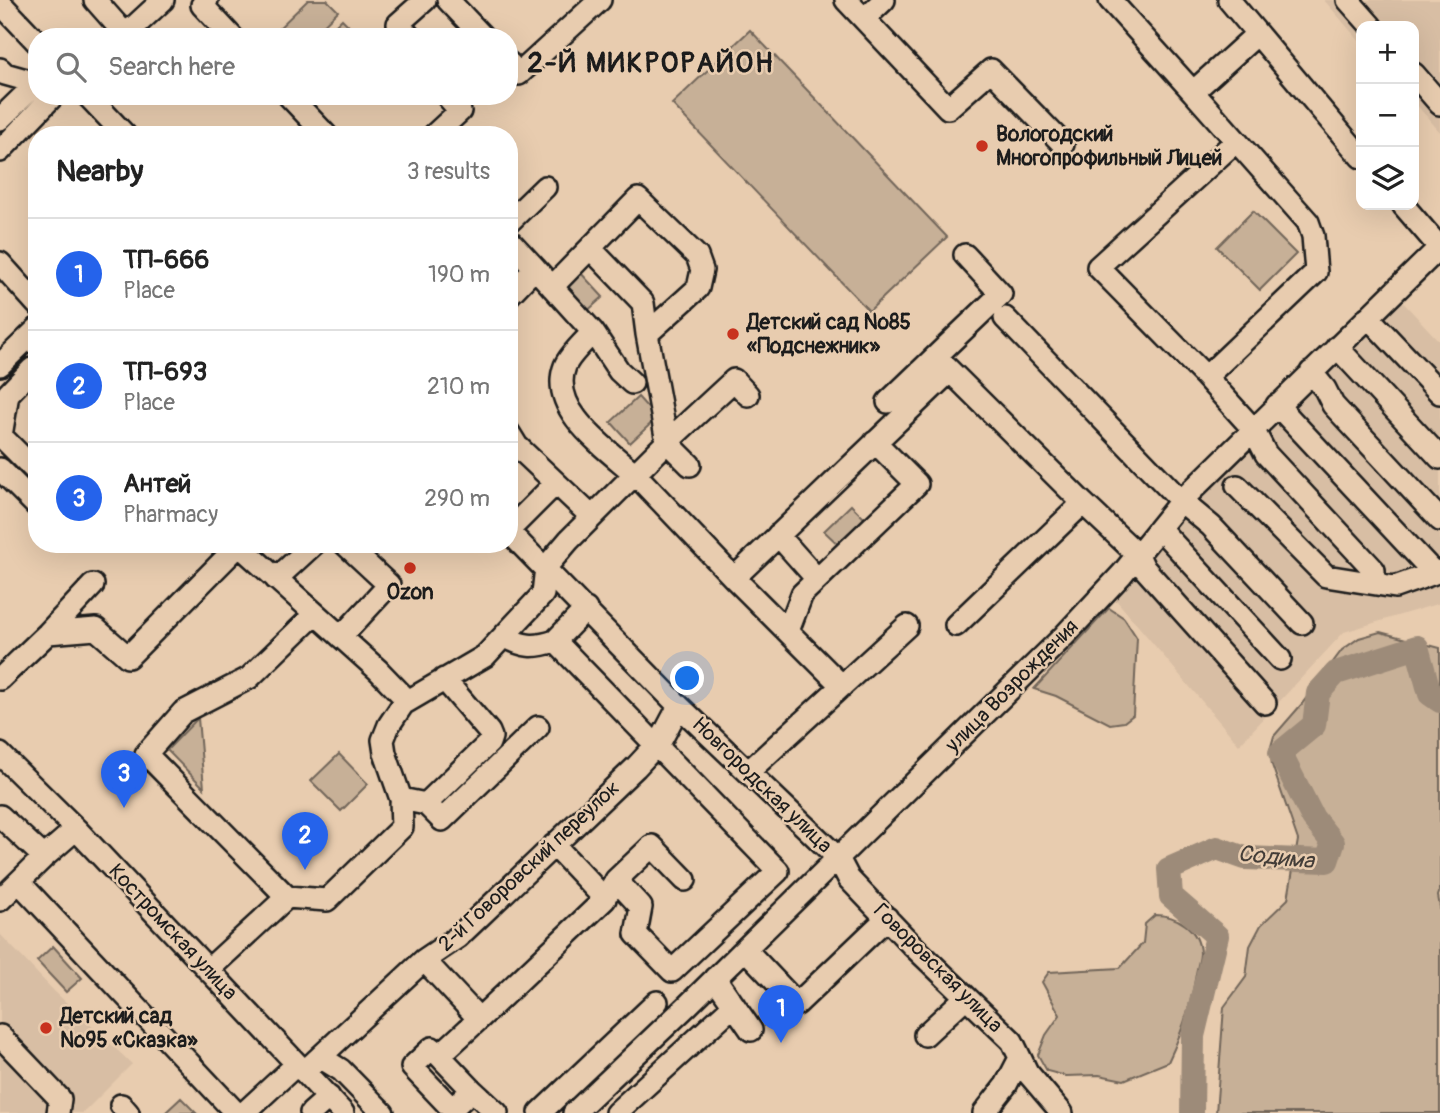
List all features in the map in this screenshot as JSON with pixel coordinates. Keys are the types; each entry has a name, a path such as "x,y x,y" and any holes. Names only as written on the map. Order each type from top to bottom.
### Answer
{"street":[{"path":"94,0 117,28"},
{"path":"133,28 163,0"},
{"path":"402,28 398,24 425,0"},
{"path":"447,0 475,28"},
{"path":"518,72 520,74 600,0"},
{"path":"846,0 948,108 991,70 1063,144"},
{"path":"864,19 884,0"},
{"path":"1110,0 1308,222 1313,236 1316,272 1206,377"},
{"path":"1228,0 1356,151"},
{"path":"1348,0 1367,21"},
{"path":"202,2 224,28"},
{"path":"0,3 28,33"},
{"path":"1193,92 1256,35"},
{"path":"0,69 5,75 28,81"},
{"path":"1419,80 1440,104"},
{"path":"0,119 28,92"},
{"path":"36,126 48,105"},
{"path":"97,105 116,126"},
{"path":"298,105 317,126"},
{"path":"444,126 460,111 455,105"},
{"path":"0,151 28,133"},
{"path":"1235,142 1098,267 1253,429 1266,454 1374,570 1374,583"},
{"path":"518,213 545,187"},
{"path":"552,287 638,198 697,256 702,270 698,288 646,334"},
{"path":"1407,210 1440,248"},
{"path":"590,248 643,303 646,334 667,442 690,465"},
{"name":"улица Возрождения","path":"574,1113 1063,636 1138,555 1181,501 1440,248"},
{"path":"518,250 593,332 619,371 632,383"},
{"path":"734,578 875,442 1001,294 965,255"},
{"path":"0,263 28,294"},
{"path":"518,283 535,268"},
{"path":"1368,317 1440,393"},
{"path":"1005,318 1181,501 1211,526 1302,623"},
{"path":"593,332 565,365 562,387 568,407 582,426 635,474 842,686"},
{"path":"28,339 7,358 28,369"},
{"path":"1337,347 1440,458"},
{"path":"888,402 943,364"},
{"path":"943,364 1138,555 1144,568 1265,703"},
{"path":"1311,372 1325,389 1333,405 1440,520"},
{"path":"28,377 8,394 1,436 28,463"},
{"path":"401,827 401,799 388,765 383,740 403,704 485,656 543,594 546,567 667,442 734,380 748,395"},
{"path":"1237,486 1326,576 1395,587 1437,572 1277,405"},
{"path":"788,631 802,594 917,484 875,442"},
{"path":"518,447 592,517"},
{"path":"0,468 28,497"},
{"path":"518,522 556,484"},
{"path":"956,625 1083,503"},
{"path":"1159,528 1280,659"},
{"path":"778,536 817,579"},
{"name":"Новгородская улица","path":"518,540 679,706 838,858"},
{"path":"48,633 96,629 128,657 232,553"},
{"path":"248,553 408,701"},
{"path":"276,579 304,553"},
{"path":"341,637 389,585 355,553"},
{"path":"0,680 93,585"},
{"path":"504,636 518,645 536,647 555,641 586,609"},
{"path":"315,614 249,678 183,712 146,754 287,897 327,900 401,827 442,820 538,727"},
{"path":"748,772 907,626"},
{"path":"555,641 778,871 672,971 636,934 641,907 616,880"},
{"path":"425,804 489,743 491,737 444,679"},
{"name":"2-й Говоровский переулок","path":"244,1113 300,1068 320,1057 424,960 458,937 662,740 679,706"},
{"name":"Костромская улица","path":"0,754 76,829 336,1105"},
{"path":"401,799 425,804 442,820"},
{"path":"0,816 44,857"},
{"path":"0,900 76,829"},
{"path":"554,845 605,899"},
{"path":"440,1055 605,899 616,880 652,846 685,880"},
{"name":"Говоровская улица","path":"838,858 849,879 1012,1041 1027,1072 1062,1113"},
{"path":"19,882 236,1113"},
{"path":"208,970 287,897"},
{"path":"745,949 797,1004 887,918"},
{"path":"424,960 479,1020"},
{"path":"715,978 751,1030"},
{"path":"925,1035 966,997"},
{"path":"540,1113 657,1002"},
{"path":"610,1079 623,1107 734,1006"},
{"path":"664,1028 685,1050"},
{"path":"0,1036 60,1099 58,1113"},
{"path":"472,1090 452,1110 412,1067 432,1048 497,1113"},
{"path":"320,1057 341,1070 383,1113"},
{"path":"631,1058 652,1080"},
{"path":"984,1113 1006,1085 1020,1058"},
{"path":"310,1113 336,1105"}],"shaded area":[{"path":"308,0 327,0 338,11 320,28 279,28"},
{"path":"1324,0 1440,0 1440,132 1419,108 1419,21 1356,21 1356,37"},
{"path":"342,19 351,28 333,28"},
{"path":"750,30 947,237 869,311 672,104"},
{"path":"1253,211 1296,254 1260,290 1217,247"},
{"path":"579,271 603,297 585,313 562,287"},
{"path":"1398,297 1440,342 1440,603 1344,632 1239,745 1111,594 1174,534 1166,525"},
{"path":"638,397 657,418 630,443 611,422"},
{"path":"851,505 868,522 842,548 824,531"},
{"path":"1109,608 1124,618 1137,638 1133,715 1124,722 1110,724 1056,696 1034,689"},
{"path":"1380,632 1440,648 1440,1113 1216,1113 1224,1007 1246,977 1250,946 1261,925 1288,899 1298,840 1272,765 1270,750 1274,736 1342,650 1359,638"},
{"path":"198,718 204,788 167,750"},
{"path":"339,754 368,784 341,811 311,781"},
{"path":"1155,915 1171,917 1191,930 1199,944 1200,953 1189,1008 1168,1062 1124,1080 1099,1075 1066,1076 1047,1071 1038,1055 1046,1035 1060,1015 1042,982 1049,972 1120,968 1143,943 1145,924"},
{"name":"Детский сад №95 «Сказка»","path":"0,934 54,991 132,1064 83,1113 0,1113"},
{"path":"53,946 82,978 66,992 37,961"},
{"path":"181,1098 196,1113 166,1113 166,1112"}],"waterway":[{"name":"Содима","path":"1192,1113 1193,1036 1217,936 1171,896 1169,869 1217,848 1245,858 1327,861 1333,843 1313,818 1280,753 1314,725 1318,693 1336,673 1417,647 1430,694 1440,701"}],"place":[{"name":"Вологодский Многопрофильный Лицей","path":"982,146"},
{"name":"Детский сад №85 «Подснежник»","path":"733,334"},
{"name":"Ozon","path":"410,568"},
{"name":"Антей","path":"124,808"},
{"name":"ТП-693","path":"305,870"},
{"name":"Детский сад №95 «Сказка»","path":"46,1028"},
{"name":"ТП-666","path":"781,1043"}],"district":[{"name":"2-Й МИКРОРАЙОН","path":"651,63"}]}
